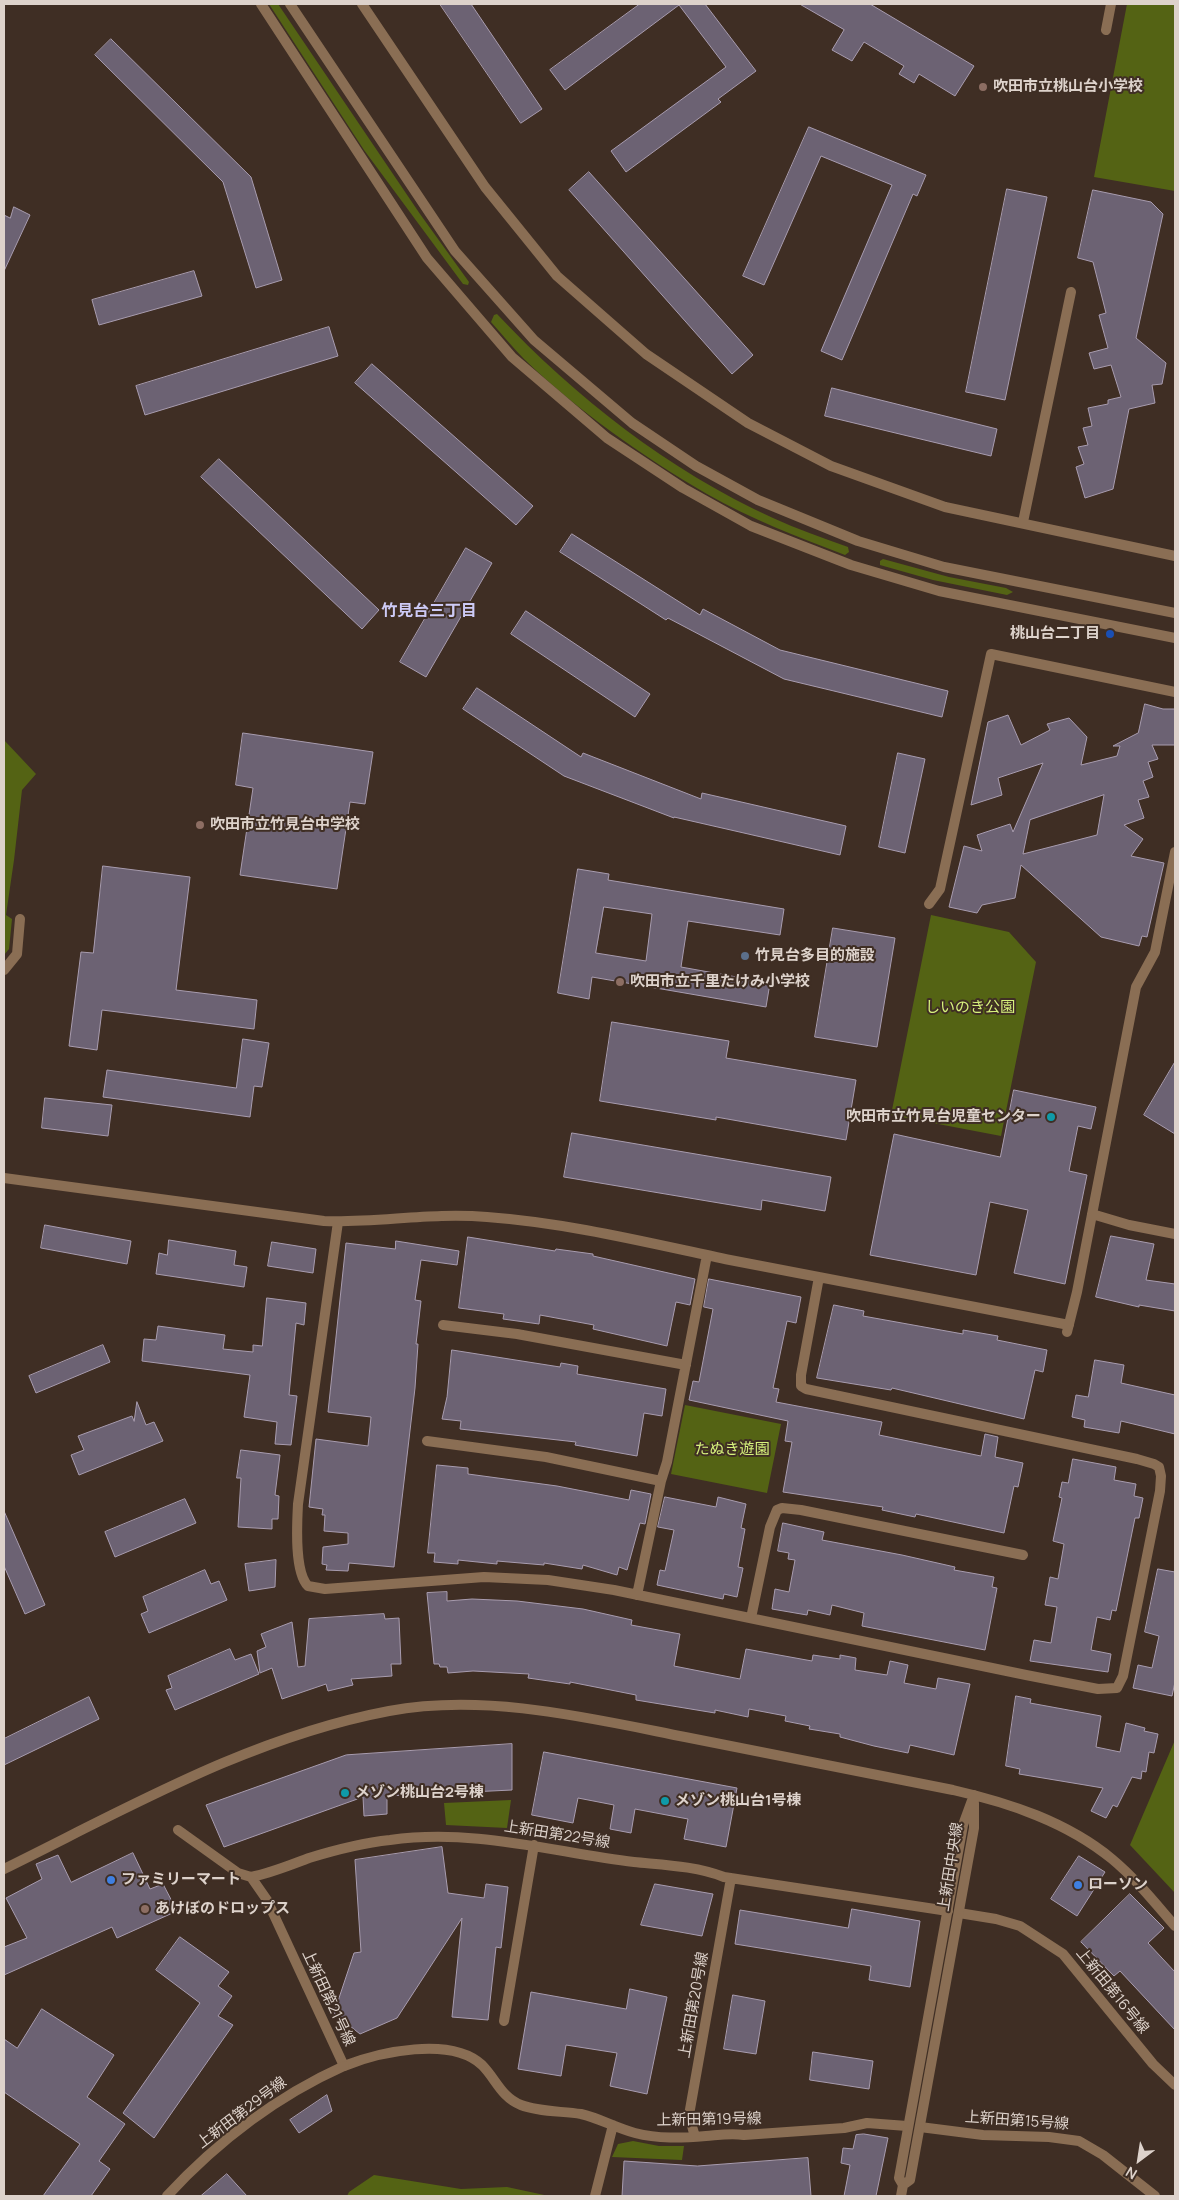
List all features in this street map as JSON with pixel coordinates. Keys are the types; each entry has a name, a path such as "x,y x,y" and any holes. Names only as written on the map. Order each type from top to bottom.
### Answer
{"street":[{"path":"261,4 428,258 512,357 607,438 683,488 751,526 851,565 939,591 1175,638"},
{"path":"290,4 455,251 534,340 632,423 696,466 758,500 858,541 944,567 1175,613"},
{"path":"362,4 485,187 556,276 646,354 748,423 831,466 944,507 1023,522 1175,556"},
{"path":"1106,30 1110,4"},
{"path":"1023,522 1071,292"},
{"path":"929,904 940,888 991,654 1175,692"},
{"path":"4,1178 288,1217 338,1222 441,1215 489,1217 590,1231 1068,1328 1136,987 1155,952 1175,852"},
{"path":"4,970 17,954 20,919"},
{"path":"1092,1214 1129,1225 1175,1234"},
{"path":"338,1222 298,1504 300,1568 305,1583 312,1588 325,1589 495,1577 568,1582 1098,1689 1117,1688 1126,1667 1160,1491 1160,1467 1137,1459 806,1389 801,1386 800,1374 819,1277"},
{"path":"637,1595 660,1482 667,1462 706,1255"},
{"path":"443,1325 517,1334 686,1365"},
{"path":"427,1440 538,1456 660,1482"},
{"path":"751,1618 770,1527 777,1510 782,1508 801,1510 1023,1554"},
{"path":"4,1869 193,1777 260,1747 318,1727 390,1711 424,1706 490,1706 541,1711 623,1725 974,1795 1038,1815 1072,1832 1112,1859 1175,1926"},
{"name":"上新田中央線","path":"901,2196 903,2185 899,2178 907,2126 963,1825 974,1795"},
{"name":"上新田中央線","path":"903,2185 910,2180 959,1913 974,1828 974,1795"},
{"path":"178,1830 238,1873 251,1877"},
{"name":"上新田第22号線","path":"251,1877 341,1848 391,1839 420,1837 460,1838 534,1845 711,1872 731,1878 948,1911"},
{"path":"504,2021 534,1845"},
{"name":"上新田第21号線","path":"251,1877 267,1900 344,2066 381,2054 445,2050 459,2052 472,2058 487,2071 493,2082"},
{"name":"上新田第20号線","path":"696,2137 689,2115 731,1878"},
{"name":"上新田第16号線","path":"959,1913 996,1919 1020,1926 1063,1954 1146,2056 1175,2085"},
{"name":"上新田第29号線","path":"166,2196 219,2148 268,2109 313,2081 344,2066"},
{"name":"上新田第19号線","path":"493,2082 509,2099 522,2106 580,2114 613,2126 651,2136 696,2137 844,2128 867,2123 907,2126"},
{"path":"595,2196 613,2126"},
{"name":"上新田第15号線","path":"920,2127 983,2135 1074,2139 1103,2155 1154,2196"}],"green space":[{"path":"269,4 278,4 420,214 469,282 468,285 463,284 364,150"},
{"path":"1127,4 1175,4 1175,191 1094,177"},
{"path":"497,314 527,345 591,403 660,455 734,499 782,522 848,547 849,552 845,555 740,512 707,494 611,432 566,397 515,350 491,322 494,315"},
{"path":"883,559 949,577 1006,588 1013,592 1007,595 933,580 880,565 880,561"},
{"path":"4,740 36,774 22,790 6,915 12,919 9,949 4,955"},
{"name":"しいのき公園","path":"931,915 1009,932 1036,962 1001,1136 891,1115"},
{"name":"たぬき遊園","path":"685,1405 781,1424 767,1493 671,1474"},
{"path":"1175,1740 1175,1893 1130,1845"},
{"path":"511,1800 507,1828 446,1825 444,1803"},
{"path":"633,2141 659,2146 684,2146 682,2160 612,2157 618,2144"},
{"path":"374,2175 461,2189 507,2187 549,2196 347,2196 349,2192"}],"building":[{"path":"440,4 471,4 542,109 521,123"},
{"path":"640,4 705,4 756,71 718,99 721,102 626,172 611,151 726,67 679,5 565,90 550,70"},
{"path":"800,4 870,4 974,66 955,96 919,74 914,83 899,74 904,66 864,42 852,61 832,50 844,30"},
{"path":"111,39 251,177 282,280 256,288 223,182 95,55"},
{"path":"809,127 926,175 917,196 913,194 842,360 821,351 892,185 821,156 764,285 743,276"},
{"path":"589,172 753,355 732,374 569,190"},
{"path":"1007,189 1047,197 1005,400 966,392"},
{"path":"1093,190 1151,202 1163,214 1136,338 1166,363 1162,384 1152,385 1155,403 1129,409 1113,489 1085,498 1076,467 1084,464 1078,447 1088,445 1083,428 1092,426 1088,408 1108,404 1108,400 1121,397 1111,365 1094,369 1089,353 1108,348 1099,315 1106,313 1093,262 1078,258"},
{"path":"14,207 30,215 4,271 4,215 10,218"},
{"path":"194,271 202,296 99,325 92,300"},
{"path":"329,327 338,356 145,415 136,386"},
{"path":"372,364 533,506 516,525 355,383"},
{"path":"832,388 997,429 991,456 825,416"},
{"path":"219,459 379,610 362,629 201,477"},
{"path":"572,534 700,615 703,609 780,650 948,691 942,717 784,679 668,618 666,620 560,552"},
{"path":"466,548 492,563 426,677 400,662"},
{"path":"526,611 650,694 635,717 511,634"},
{"path":"477,688 581,757 583,753 701,799 702,793 846,826 840,855 674,818 564,776 463,709"},
{"path":"1145,704 1163,709 1175,709 1175,745 1152,745 1158,759 1148,762 1153,777 1143,781 1149,797 1138,800 1144,818 1124,825 1143,839 1131,856 1164,863 1147,937 1142,936 1139,946 1101,937 1021,865 1015,898 982,905 977,913 949,907 964,846 982,851 977,835 1010,824 1013,832 1043,763 998,778 1002,795 971,805 988,722 1008,715 1021,745 1050,730 1047,724 1069,718 1087,737 1081,765 1117,756 1120,746 1113,746 1138,733","holes":["1104,795 1097,835 1023,854 1030,820"]},
{"path":"243,733 373,752 365,804 350,802 337,889 240,875 253,788 236,785"},
{"path":"898,753 925,759 905,853 879,847"},
{"path":"103,866 190,877 176,990 257,1000 254,1029 102,1010 97,1050 69,1046 81,952 93,953"},
{"path":"578,869 609,874 608,880 784,909 780,935 688,921 681,967 770,983 766,1007 592,977 589,999 558,993","holes":["604,907 652,914 646,961 596,953"]},
{"path":"833,928 895,938 877,1047 815,1037"},
{"path":"612,1022 729,1041 726,1058 856,1080 846,1140 716,1117 716,1120 600,1101"},
{"path":"243,1039 269,1043 262,1087 254,1086 250,1117 103,1097 107,1070 236,1088"},
{"path":"1175,1062 1175,1134 1144,1115"},
{"path":"1014,1090 1096,1107 1091,1129 1078,1126 1069,1171 1087,1175 1065,1284 1014,1273 1028,1210 990,1202 976,1275 870,1255 894,1134 1000,1157"},
{"path":"45,1098 112,1105 108,1136 42,1128"},
{"path":"572,1133 831,1177 825,1211 762,1200 761,1210 564,1177"},
{"path":"45,1225 131,1241 127,1264 41,1248"},
{"path":"1111,1236 1154,1244 1146,1280 1175,1284 1175,1311 1139,1305 1139,1307 1096,1297"},
{"path":"468,1237 555,1251 556,1249 593,1254 593,1256 695,1279 690,1305 676,1302 667,1346 593,1329 594,1325 540,1315 539,1324 503,1319 504,1314 459,1308"},
{"path":"169,1240 236,1251 234,1265 247,1267 244,1287 156,1274 159,1253 167,1255"},
{"path":"396,1241 459,1251 457,1265 421,1260 415,1300 421,1301 416,1344 418,1344 415,1388 394,1567 349,1563 348,1571 326,1570 327,1565 322,1564 323,1547 348,1544 348,1533 324,1531 325,1515 322,1515 323,1509 309,1507 316,1439 368,1446 371,1417 328,1412 346,1243 395,1249"},
{"path":"272,1242 316,1249 313,1273 268,1266"},
{"path":"709,1279 801,1297 796,1323 787,1321 773,1388 779,1389 776,1402 882,1422 879,1435 981,1456 985,1434 998,1437 995,1457 1023,1463 1018,1487 1014,1486 1004,1533 916,1514 915,1517 882,1510 883,1507 783,1492 792,1442 785,1441 788,1421 689,1400 693,1381 699,1382 713,1309 704,1307"},
{"path":"267,1298 306,1303 304,1325 296,1323 289,1395 297,1396 291,1445 275,1444 277,1422 244,1417 250,1375 142,1361 144,1339 156,1340 158,1326 225,1335 223,1349 253,1352 253,1345 262,1346"},
{"path":"834,1305 864,1311 863,1316 963,1334 963,1330 998,1336 997,1340 1047,1350 1043,1372 1035,1370 1024,1419 892,1388 891,1390 817,1378"},
{"path":"103,1345 110,1362 36,1393 29,1376"},
{"path":"452,1350 560,1367 561,1363 578,1366 577,1374 666,1389 662,1416 644,1413 637,1456 575,1445 576,1442 460,1429 461,1421 442,1419 447,1397"},
{"path":"1095,1360 1124,1365 1121,1383 1175,1395 1175,1434 1121,1421 1119,1433 1084,1427 1085,1420 1072,1417 1076,1395 1088,1397"},
{"path":"137,1402 146,1425 154,1422 163,1441 79,1475 71,1455 84,1450 78,1436 132,1416 134,1421"},
{"path":"241,1450 280,1455 275,1495 279,1496 278,1519 272,1519 272,1529 238,1527 241,1478 237,1478"},
{"path":"1073,1459 1116,1467 1114,1480 1136,1484 1134,1496 1143,1498 1139,1518 1135,1518 1116,1611 1112,1610 1110,1620 1097,1617 1091,1650 1111,1654 1108,1672 1030,1661 1034,1640 1051,1643 1057,1607 1045,1605 1050,1577 1058,1579 1064,1544 1053,1541 1062,1498 1059,1497 1062,1482 1068,1483"},
{"path":"437,1465 468,1468 468,1474 557,1486 629,1500 631,1490 651,1494 645,1524 640,1523 627,1570 619,1567 617,1575 583,1565 582,1569 544,1563 544,1565 497,1561 497,1564 458,1560 458,1564 434,1562 435,1553 428,1553"},
{"path":"665,1497 716,1507 718,1497 746,1504 741,1528 745,1529 738,1567 743,1568 737,1597 724,1594 723,1599 657,1585 660,1570 665,1571 674,1530 658,1527"},
{"path":"185,1499 196,1523 115,1557 105,1532"},
{"path":"4,1511 45,1605 25,1614 4,1566"},
{"path":"783,1523 824,1532 822,1540 902,1555 955,1567 954,1570 994,1577 992,1587 997,1588 985,1650 862,1626 864,1613 832,1605 830,1615 808,1610 807,1615 772,1609 775,1589 789,1592 795,1560 788,1559 789,1553 778,1551"},
{"path":"276,1560 275,1587 249,1591 245,1564"},
{"path":"1158,1569 1175,1572 1175,1682 1172,1696 1133,1688 1138,1665 1152,1668 1159,1636 1145,1632"},
{"path":"205,1570 211,1584 219,1581 227,1600 149,1633 141,1614 148,1611 143,1597"},
{"path":"447,1592 447,1601 472,1599 517,1601 583,1609 632,1620 631,1625 680,1634 674,1666 740,1679 746,1649 812,1661 813,1655 840,1659 840,1655 856,1658 855,1670 887,1675 890,1661 908,1665 904,1683 936,1689 938,1678 970,1684 954,1755 910,1745 908,1753 874,1746 840,1737 840,1734 809,1729 810,1726 785,1721 786,1716 749,1709 748,1717 715,1710 715,1713 636,1700 636,1695 570,1682 570,1684 528,1678 529,1674 473,1671 448,1673 447,1667 440,1667 439,1664 434,1664 427,1593"},
{"path":"384,1614 385,1619 399,1618 401,1664 391,1664 392,1676 351,1679 353,1685 328,1691 326,1684 282,1699 272,1668 260,1673 257,1651 266,1647 261,1634 292,1622 298,1667 305,1666 309,1619"},
{"path":"230,1649 235,1660 251,1654 259,1674 175,1710 166,1690 172,1688 168,1676"},
{"path":"1016,1696 1031,1699 1030,1703 1101,1716 1096,1747 1120,1752 1126,1723 1145,1728 1144,1731 1158,1734 1154,1753 1149,1752 1146,1772 1142,1771 1141,1779 1132,1777 1117,1807 1113,1805 1106,1818 1091,1811 1103,1788 1019,1774 1020,1769 1006,1766"},
{"path":"89,1697 99,1719 4,1765 4,1739"},
{"name":"メゾン桃山台2号棟","path":"512,1744 512,1790 387,1796 387,1814 364,1816 363,1797 224,1847 206,1805 346,1755"},
{"name":"メゾン桃山台1号棟","path":"544,1752 737,1788 726,1847 684,1839 688,1819 635,1809 631,1833 610,1829 614,1805 578,1798 573,1823 532,1815"},
{"path":"442,1847 448,1893 484,1898 486,1884 508,1887 501,1948 496,1947 488,2020 452,2017 462,1918 397,2018 360,2034 334,2013 354,1953 361,1952 355,1860"},
{"path":"133,1853 150,1889 163,1884 177,1911 117,1938 112,1927 4,1975 4,1947 27,1938 6,1898 42,1879 36,1864 58,1855 71,1882"},
{"path":"1079,1856 1105,1872 1077,1916 1051,1899"},
{"path":"655,1884 713,1894 702,1936 641,1925"},
{"path":"1130,1894 1164,1928 1148,1943 1175,1972 1175,2030 1120,1971 1114,1976 1081,1942"},
{"path":"852,1909 920,1921 910,1987 869,1980 871,1966 735,1944 740,1910 848,1928"},
{"path":"180,1937 229,1972 218,1986 232,1996 218,2016 233,2025 154,2138 123,2113 200,2003 156,1970"},
{"path":"630,1989 667,1997 647,2094 610,2086 617,2053 566,2045 561,2076 518,2069 531,1992 626,2009"},
{"path":"733,1995 765,2001 756,2054 724,2049"},
{"path":"42,2009 114,2055 87,2097 125,2124 99,2161 110,2169 91,2196 43,2196 80,2144 4,2092 4,2039 17,2048"},
{"path":"813,2052 873,2061 869,2089 810,2080"},
{"path":"327,2095 332,2111 299,2133 290,2120"},
{"path":"864,2134 888,2138 876,2196 844,2196 850,2165 841,2163 843,2148 853,2149 856,2135"},
{"path":"808,2158 811,2196 622,2196 624,2161 697,2166"},
{"path":"227,2174 247,2196 201,2196"}],"place":[{"name":"吹田市立桃山台小学校","path":"983,87"},
{"name":"桃山台二丁目","path":"1110,634"},
{"name":"吹田市立竹見台中学校","path":"200,825"},
{"name":"竹見台多目的施設","path":"745,956"},
{"name":"吹田市立千里たけみ小学校","path":"620,982"},
{"name":"吹田市立竹見台児童センター","path":"1051,1117"},
{"name":"メゾン桃山台2号棟","path":"345,1793"},
{"name":"メゾン桃山台1号棟","path":"665,1801"},
{"name":"ファミリーマート","path":"111,1880"},
{"name":"ローソン","path":"1078,1885"},
{"name":"あけぼのドロップス","path":"145,1909"}],"district":[{"name":"竹見台三丁目","path":"429,612"}]}
